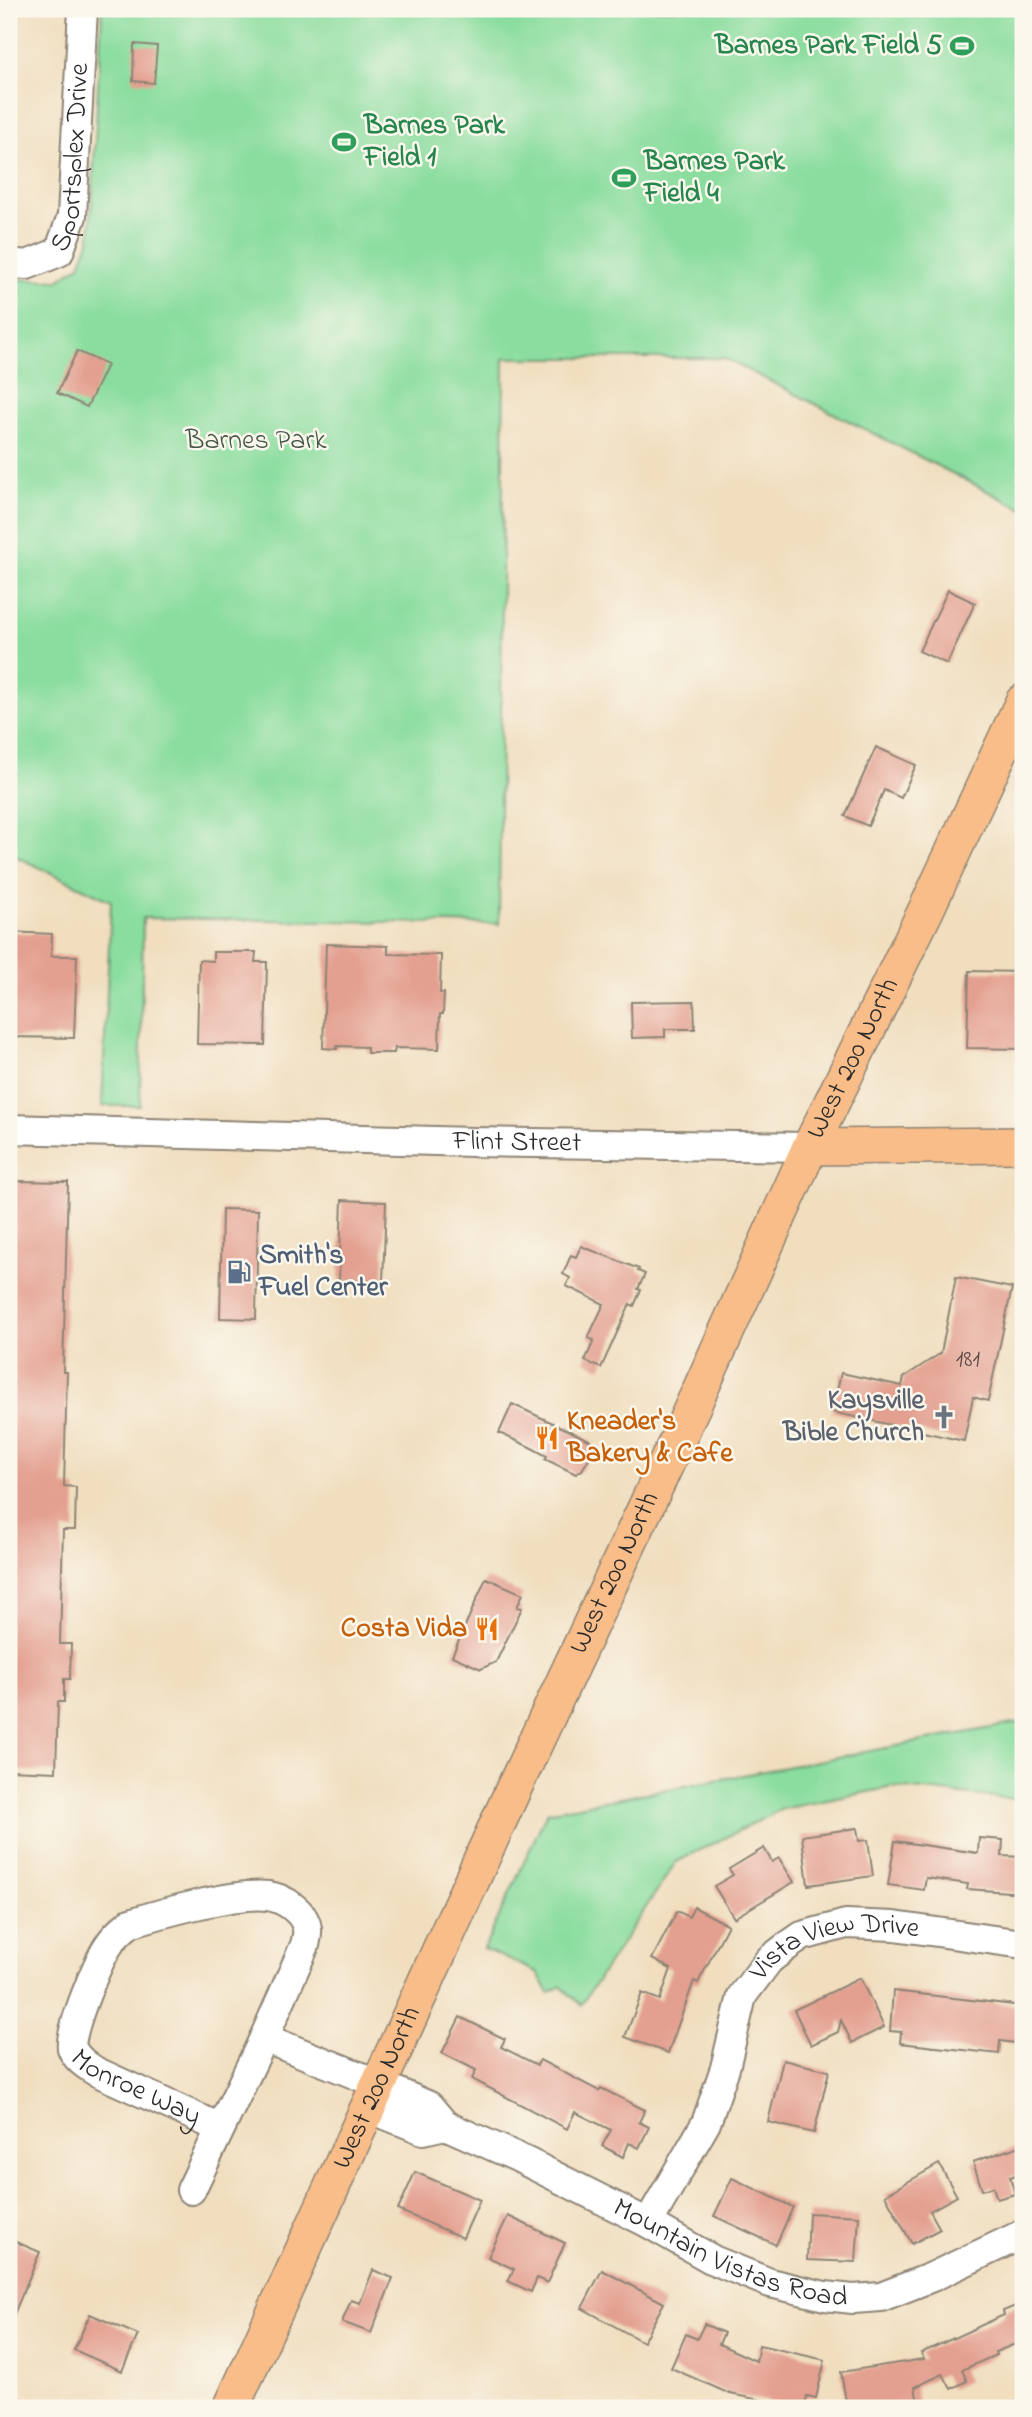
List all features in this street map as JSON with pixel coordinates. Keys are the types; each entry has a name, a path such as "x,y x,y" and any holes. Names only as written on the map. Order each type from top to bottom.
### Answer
{"main road":[{"name":"West 200 North","path":"231,2408 810,1147 926,910 1023,702"},
{"name":"Flint Street","path":"810,1147 1023,1144"}],"street":[{"name":"Sportsplex Drive","path":"9,263 27,265 59,252 72,216 83,9"},
{"name":"Flint Street","path":"9,1129 472,1142 810,1147"},
{"name":"Monroe Way","path":"220,2128 95,2071 78,2059 71,2038 95,1973 107,1949 118,1932 130,1923 231,1899 268,1896 282,1900 298,1910 307,1928 305,1945 264,2038"},
{"name":"Vista View Drive","path":"648,2223 706,2123 725,2068 742,1996 769,1960 786,1947 802,1936 846,1924 894,1926 1023,1944"},
{"name":"Mountain Vistas Road","path":"264,2038 373,2096 429,2106 445,2125 517,2157 648,2223 713,2260 770,2283 825,2296 853,2299 881,2297 932,2277 1023,2234"},
{"path":"191,2190 264,2038"}],"green space":[{"name":"Barnes Park","path":"102,9 1023,9 1023,509 724,358 504,358 499,924 143,918 140,1106 102,1106 111,901 9,853 9,279 58,280 80,265 90,239"},
{"path":"1023,1722 1023,1800 893,1787 782,1809 676,1862 581,2005 561,1986 549,1993 537,1972 484,1949 547,1812"}],"building":[{"path":"134,44 157,46 154,83 133,81"},
{"path":"77,351 107,365 87,407 57,393"},
{"path":"948,590 975,603 947,664 919,651"},
{"path":"876,747 916,765 901,798 884,790 868,826 845,816"},
{"path":"9,932 52,934 51,956 77,956 74,1038 9,1037"},
{"path":"326,944 388,946 388,954 441,955 440,993 444,993 443,1014 440,1014 439,1049 395,1048 394,1053 367,1053 367,1047 323,1048"},
{"path":"213,952 256,952 255,962 267,962 265,1045 197,1044 199,960 213,961"},
{"path":"969,971 1023,972 1023,1049 967,1048"},
{"path":"694,1001 695,1029 665,1029 665,1037 632,1038 631,1002"},
{"path":"15,1181 68,1182 63,1372 67,1372 64,1486 76,1487 75,1530 63,1530 60,1644 71,1644 70,1679 64,1679 64,1702 58,1702 56,1772 9,1770 9,1371"},
{"path":"342,1200 386,1202 383,1282 339,1280"},
{"name":"Smith's Fuel Center","path":"222,1209 258,1210 256,1319 220,1318"},
{"path":"581,1246 639,1269 638,1271 645,1274 634,1306 630,1304 601,1368 585,1361 594,1340 588,1338 604,1304 566,1286 570,1278 563,1274 571,1255 576,1257"},
{"path":"956,1277 1012,1288 988,1401 973,1397 964,1441 832,1412 841,1373 902,1386 904,1377 941,1353"},
{"name":"Kneader's Bakery & Cafe","path":"512,1404 591,1441 591,1455 582,1470 576,1474 545,1459 547,1456 499,1433"},
{"path":"486,1578 523,1594 517,1607 522,1608 496,1662 481,1669 452,1656"},
{"path":"857,1828 859,1841 868,1840 873,1876 808,1885 802,1836"},
{"path":"979,1838 1003,1840 1002,1856 1023,1857 1023,1893 967,1889 968,1884 926,1878 924,1890 888,1885 895,1841 978,1853"},
{"path":"764,1848 772,1862 779,1858 794,1882 734,1918 714,1886 733,1875 729,1869"},
{"path":"694,1907 728,1925 698,1983 694,1981 668,2053 625,2037 642,1993 660,2000 671,1969 652,1959 677,1911 689,1917"},
{"path":"860,1978 884,2027 852,2043 841,2020 838,2032 811,2045 794,2010"},
{"path":"893,1991 1023,2006 1023,2044 1000,2041 999,2054 900,2043 901,2032 890,2031"},
{"path":"460,2017 505,2039 501,2047 537,2065 540,2060 599,2091 601,2088 645,2110 639,2122 649,2127 639,2148 629,2143 623,2157 602,2146 611,2130 575,2112 567,2129 472,2079 476,2070 442,2053"},
{"path":"783,2060 829,2071 814,2133 768,2122"},
{"path":"1023,2145 1023,2173 1010,2177 1015,2194 997,2199 993,2187 982,2190 973,2162"},
{"path":"939,2164 957,2196 930,2211 940,2229 912,2244 885,2195"},
{"path":"415,2172 480,2200 463,2238 398,2210"},
{"path":"732,2178 793,2207 776,2245 714,2216"},
{"path":"809,2213 859,2216 856,2262 807,2260"},
{"path":"508,2216 565,2243 547,2283 537,2278 531,2292 508,2281 514,2269 488,2257"},
{"path":"9,2239 40,2252 9,2326"},
{"path":"373,2270 393,2278 371,2333 342,2322 351,2300 360,2303"},
{"path":"602,2270 664,2303 643,2342 582,2308"},
{"path":"1023,2303 1023,2341 962,2370 967,2381 951,2389 943,2374 915,2387 919,2408 847,2408 841,2372 924,2359 921,2353 1004,2315 1003,2311"},
{"path":"90,2314 138,2335 122,2371 74,2350"},
{"path":"704,2324 724,2333 719,2344 756,2361 759,2345 825,2360 816,2398 807,2396 804,2408 801,2408 730,2394 671,2368 686,2334 697,2339"}],"place":[{"name":"Barnes Park Field 5","path":"962,46"},
{"name":"Barnes Park Field 1","path":"344,142"},
{"name":"Barnes Park Field 4","path":"624,178"},
{"name":"Smith's Fuel Center","path":"239,1272"},
{"name":"Kaysville Bible Church","path":"944,1417"},
{"name":"Kneader's Bakery & Cafe","path":"547,1438"},
{"name":"Costa Vida","path":"487,1629"}]}
